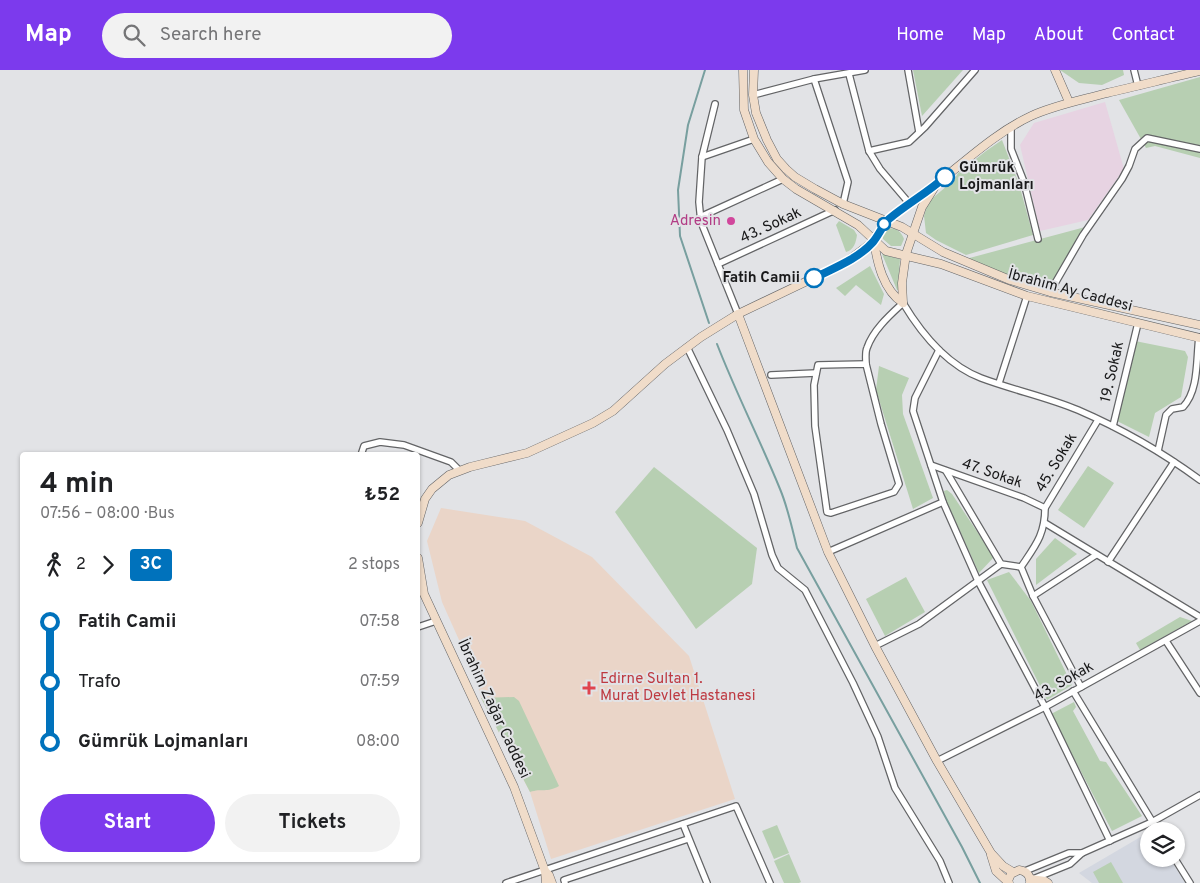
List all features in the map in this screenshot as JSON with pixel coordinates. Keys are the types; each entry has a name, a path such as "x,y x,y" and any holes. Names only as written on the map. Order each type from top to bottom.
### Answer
{"main road":[{"path":"743,70 744,110 754,139 768,162 783,179 796,189 858,225 886,251 906,254"},
{"path":"754,70 753,95 760,125 778,159 795,177 843,204 902,227 912,233"},
{"path":"1055,70 1068,102"},
{"path":"420,515 422,507 432,489 449,474 518,456 593,422 613,411 687,347 738,314 845,263 874,241 886,222 908,203 935,186 982,147 1011,127 1031,116 1068,102 1200,71"},
{"path":"903,303 902,283 906,254 922,207 935,186"},
{"name":"İbrahim Ay Caddesi","path":"912,233 962,260 1010,280 1050,292 1200,325"},
{"path":"874,241 883,275 895,296 903,303"},
{"name":"İbrahim Ay Caddesi","path":"906,254 941,264 1027,296 1199,338"},
{"path":"738,314 828,552 875,646 937,761 991,853 1013,872"},
{"name":"İbrahim Zağar Caddesi","path":"420,570 424,594 514,787 545,871 546,883"},
{"path":"991,853 996,871 1008,882 1013,872 1018,870 1025,872 1030,881 1048,883"},
{"name":"İbrahim Zağar Caddesi","path":"545,871 552,883"}],"street":[{"path":"753,95 865,70"},
{"path":"908,70 919,132"},
{"path":"869,151 909,142 975,70"},
{"path":"1134,70 1138,86"},
{"path":"849,74 869,151 880,169 908,203"},
{"path":"814,80 848,182 843,204"},
{"path":"715,104 702,157 700,216 738,314"},
{"path":"1011,127 1011,149 1024,182 1038,239"},
{"path":"1050,292 1083,235 1122,179 1136,148 1147,138 1200,149"},
{"path":"702,157 754,139"},
{"path":"700,216 783,179"},
{"name":"43. Sokak","path":"718,264 834,210"},
{"path":"999,383 1027,296"},
{"path":"866,364 818,365 814,385 815,426 825,503 828,512 894,492 899,484 866,364 867,348 875,334 889,316 903,303 913,320 939,350 967,371 980,377 1038,394 1113,426 1158,451 1200,480"},
{"name":"19. Sokak","path":"1113,426 1138,323"},
{"path":"1158,451 1166,415 1172,409 1183,408 1193,392 1199,338"},
{"path":"687,347 727,430 754,494 778,568 805,590 853,683 878,737 895,788 940,861 949,883"},
{"path":"939,350 913,405 915,421 943,502 978,581 1045,707 1110,841"},
{"path":"771,375 816,373"},
{"name":"45. Sokak","path":"1045,522 1044,508 1098,420"},
{"path":"362,452 364,446 380,442 404,445 451,462 459,470"},
{"path":"1108,562 1174,462"},
{"name":"47. Sokak","path":"931,465 1024,498 1044,508"},
{"path":"946,471 1001,564"},
{"path":"828,552 943,502"},
{"path":"1020,567 1040,538 1045,522 1096,555 1200,616"},
{"path":"1033,596 1096,555"},
{"path":"875,646 919,624 1001,564 1020,567"},
{"path":"1020,567 1033,596 1081,687"},
{"path":"420,626 436,621"},
{"name":"43. Sokak","path":"937,761 1045,707 1200,621"},
{"path":"1166,641 1200,693"},
{"path":"1073,691 1152,822 1200,795"},
{"path":"506,883 736,806 770,883"},
{"path":"683,824 707,883"},
{"path":"1030,881 1070,864 1082,853 1140,827"},
{"path":"565,883 564,880 688,839"},
{"path":"1025,872 1069,853 1082,853"},
{"path":"1180,867 1190,883"}],"shaded area":[{"path":"1105,102 1124,169 1088,220 1040,231 1020,145 1034,123"},
{"name":"Edirne Sultan 1. Murat Devlet Hastanesi","path":"441,508 525,521 592,557 689,656 735,799 551,859 530,792 481,698 476,678 442,602 427,541"},
{"path":"1140,837 1140,867 1175,867 1185,883 1092,883 1079,873"}],"green space":[{"path":"913,70 963,70 922,116"},
{"path":"1060,70 1123,70 1124,75 1102,85 1079,83"},
{"path":"1200,77 1200,158 1155,146 1146,148 1119,100"},
{"path":"1002,140 1019,184 1033,235 966,255 926,233 924,216 928,202 954,180 958,173"},
{"path":"839,221 854,230 857,235 853,248 846,252 836,225"},
{"path":"1089,226 1050,292 962,260"},
{"path":"888,228 896,229 900,232 904,239 901,246 891,246 883,239 884,232"},
{"path":"882,254 900,259 898,290 897,290"},
{"path":"870,266 884,294 881,305 856,285 845,296 836,288"},
{"path":"1135,341 1185,351 1188,357 1181,397 1155,413 1149,437 1117,421"},
{"path":"879,366 909,378 902,395 903,414 933,498 913,509 876,390"},
{"path":"1088,466 1114,483 1084,528 1058,510"},
{"path":"654,467 757,548 752,584 696,629 615,512"},
{"path":"947,490 952,494 994,557 979,573 945,498 944,491"},
{"path":"1055,538 1077,554 1036,585 1036,559"},
{"path":"1009,572 1031,601 1072,685 1047,700 987,580"},
{"path":"906,577 925,612 885,636 866,599"},
{"path":"1180,617 1192,621 1140,650 1136,643"},
{"path":"514,697 519,701 559,786 555,788 530,792 481,698"},
{"path":"1074,702 1076,707 1073,711 1100,761 1106,762 1142,816 1112,831 1051,714"},
{"path":"777,825 789,853 774,859 762,831"},
{"path":"789,854 801,882 799,883 784,883 774,861"},
{"path":"1111,862 1123,883 1099,883 1093,872"}],"waterway":[{"path":"705,70 688,125 678,190 680,236 709,323"},
{"path":"717,344 783,496 797,548 980,883"}],"bus line":[{"name":"3C","path":"814,278 845,263 874,241 886,222 908,203 935,186 945,177"}],"place":[{"name":"Gümrük Lojmanları","path":"945,177"},
{"name":"Adresin","path":"731,221"},
{"name":"Fatih Camii","path":"814,278"},
{"name":"Edirne Sultan 1. Murat Devlet Hastanesi","path":"589,688"}]}
